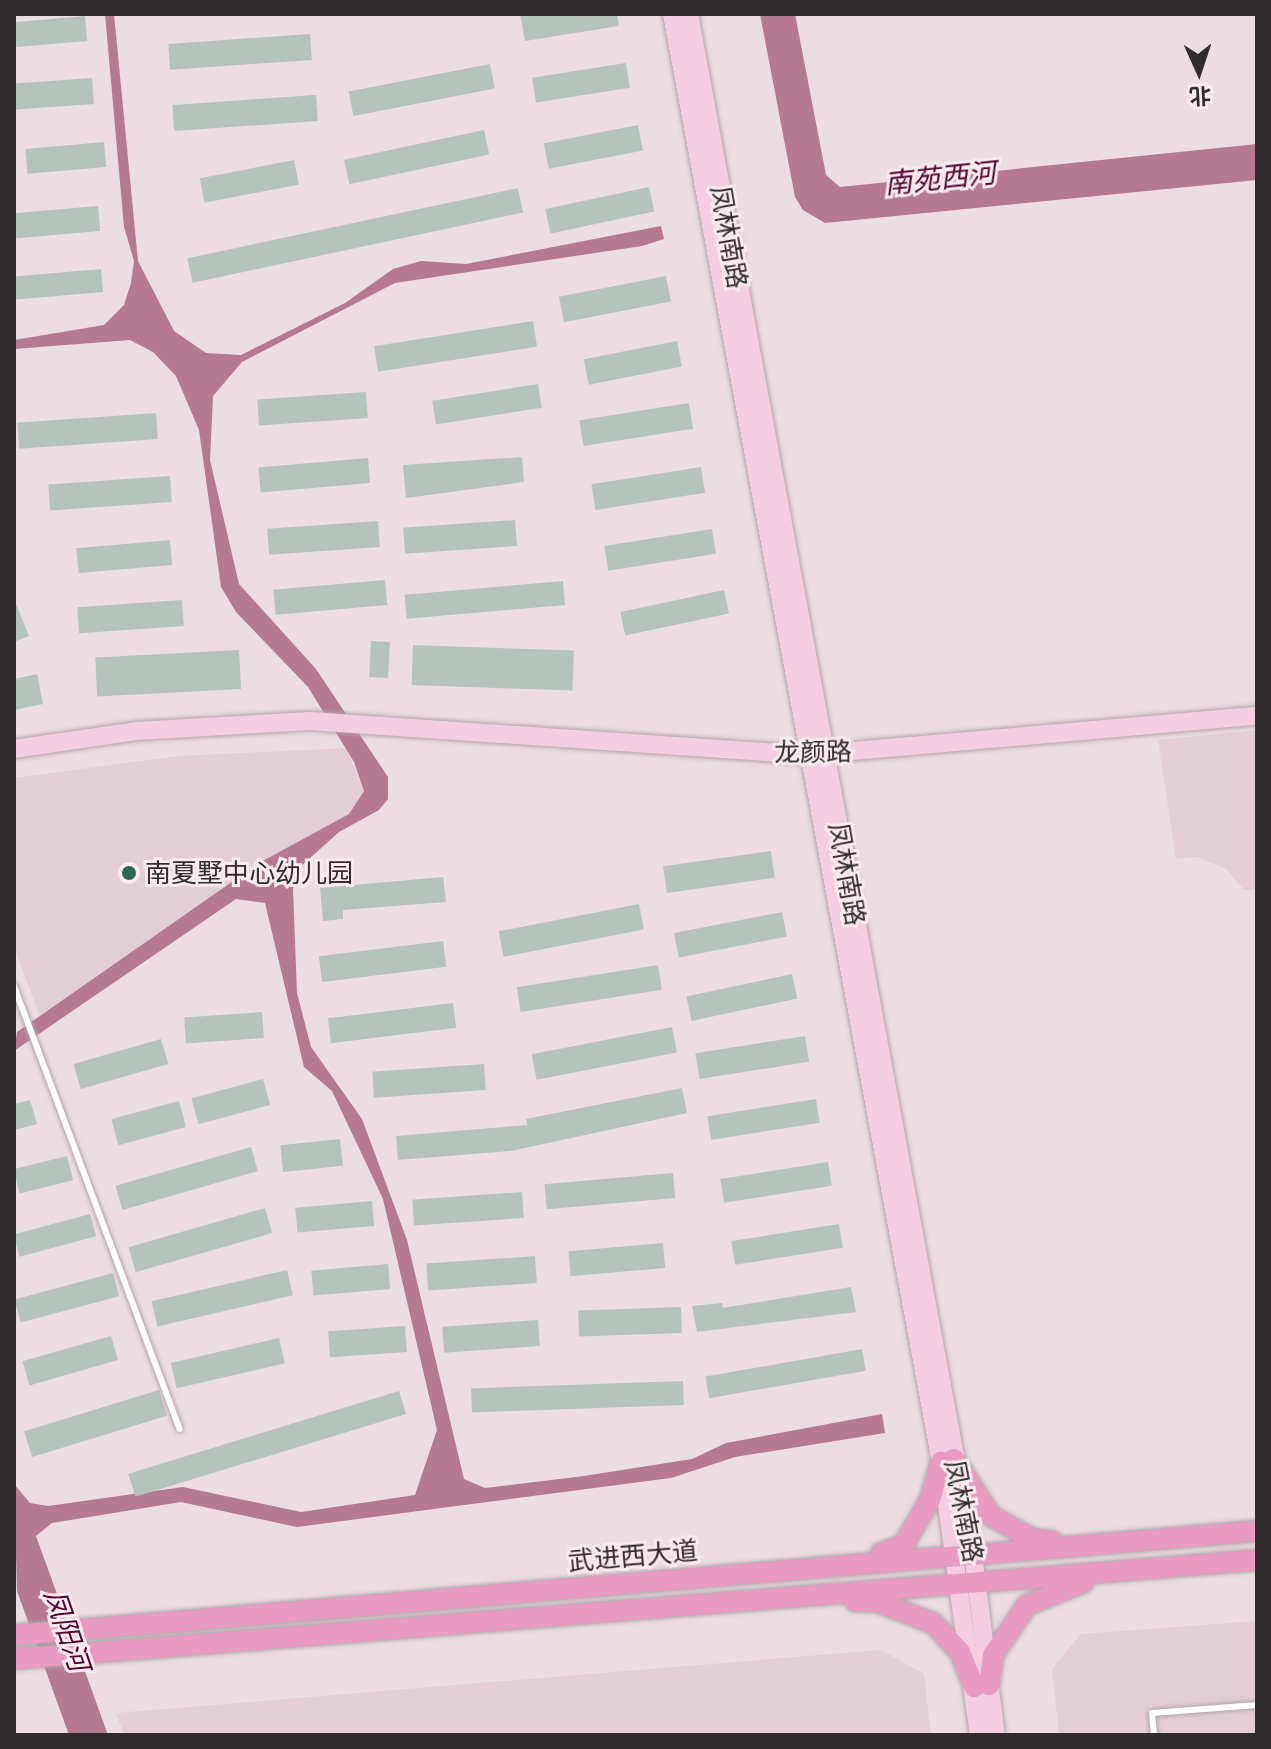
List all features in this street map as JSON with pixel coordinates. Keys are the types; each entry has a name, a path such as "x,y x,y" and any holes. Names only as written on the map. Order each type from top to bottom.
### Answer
{"main road":[{"name":"凤林南路","path":"672,14 816,754 970,1583 981,1686 979,1735"},
{"name":"凤林南路","path":"689,14 816,754"},
{"name":"龙颜路","path":"14,749 136,731 310,721 369,722 816,754 1257,716"},
{"path":"851,1564 903,1546 930,1500 947,1460 991,1516 1032,1539 1092,1544"},
{"name":"武进西大道","path":"19,1634 1257,1531"},
{"name":"武进西大道","path":"24,1658 1257,1560"},
{"path":"981,1686 993,1655 1027,1605 1069,1585 1139,1570"},
{"path":"775,1599 878,1602 933,1623 960,1652 981,1686"},
{"name":"凤林南路","path":"981,1686 996,1735"}],"lane":[{"path":"14,986 180,1429"},
{"path":"1154,1735 1152,1713 1257,1705"}],"shaded area":[{"path":"1257,730 1257,889 1244,890 1226,869 1198,857 1176,859 1158,740"},
{"name":"南夏墅中心幼儿园","path":"346,748 364,791 349,814 259,863 40,1016 14,947 14,778 179,756"},
{"path":"1257,1621 1257,1735 1059,1735 1052,1669 1081,1634"},
{"path":"881,1650 924,1674 931,1735 124,1735 116,1713"}],"water":[{"name":"凤阳河","path":"105,14 114,14 138,261 174,331 206,353 241,355 345,303 393,269 421,261 466,264 661,226 664,239 642,246 395,283 242,362 213,396 210,460 239,584 316,669 388,777 388,799 379,810 339,832 300,867 293,889 297,993 311,1047 362,1119 407,1240 464,1479 485,1488 584,1476 692,1459 726,1443 882,1414 885,1433 735,1457 671,1478 297,1527 181,1502 52,1523 36,1536 108,1735 69,1735 17,1591 14,1484 30,1503 48,1506 183,1487 301,1512 415,1495 437,1430 383,1199 332,1091 304,1067 265,903 236,899 14,1051 17,1032 259,863 349,814 364,791 354,762 308,687 236,612 221,587 199,430 176,376 153,352 130,340 14,349 14,340 104,325 124,305 131,283 134,261 124,227"},
{"name":"南苑西河","path":"760,14 795,14 826,175 840,187 1257,144 1257,180 825,223 803,210 795,197"}],"building":[{"path":"520,14 617,14 619,26 525,41"},
{"path":"85,16 87,41 16,47 14,22"},
{"path":"310,34 312,60 170,70 168,44"},
{"path":"626,63 630,88 536,103 532,78"},
{"path":"490,64 495,89 353,116 349,91"},
{"path":"92,78 94,104 16,109 14,83"},
{"path":"316,95 318,121 174,131 172,105"},
{"path":"638,125 643,151 549,169 544,143"},
{"path":"484,130 489,154 349,184 344,160"},
{"path":"104,142 106,167 27,174 25,149"},
{"path":"294,160 299,185 205,203 200,178"},
{"path":"649,187 654,211 551,233 545,209"},
{"path":"518,188 523,212 193,283 187,258"},
{"path":"98,206 100,231 16,238 14,213"},
{"path":"101,269 103,292 16,299 14,277"},
{"path":"666,276 671,302 564,322 559,297"},
{"path":"533,321 537,347 378,372 374,346"},
{"path":"677,341 682,367 589,385 584,359"},
{"path":"538,384 542,408 436,424 432,401"},
{"path":"366,392 368,418 259,426 257,400"},
{"path":"689,403 693,429 583,446 579,420"},
{"path":"156,413 158,439 19,449 17,423"},
{"path":"522,457 524,482 406,498 403,465"},
{"path":"368,458 370,483 261,492 258,468"},
{"path":"701,467 705,493 595,510 591,484"},
{"path":"170,476 172,502 50,510 48,485"},
{"path":"515,520 517,546 405,554 403,528"},
{"path":"378,521 380,547 269,555 267,529"},
{"path":"712,529 716,554 608,571 604,546"},
{"path":"170,540 172,565 79,573 76,548"},
{"path":"385,580 387,605 276,615 273,590"},
{"path":"563,581 565,605 407,619 405,595"},
{"path":"724,590 729,613 625,636 620,612"},
{"path":"14,599 29,636 14,642"},
{"path":"182,600 184,626 79,633 77,607"},
{"path":"371,641 390,642 388,678 369,677"},
{"path":"413,645 574,651 573,691 412,685"},
{"path":"239,650 241,689 97,696 95,658"},
{"path":"37,674 43,704 14,710 14,679"},
{"path":"771,851 775,878 667,893 663,866"},
{"path":"443,877 446,902 343,910 343,919 323,921 320,888"},
{"path":"639,904 644,930 504,957 499,931"},
{"path":"782,912 787,937 679,958 674,933"},
{"path":"443,941 446,967 322,982 319,956"},
{"path":"658,965 662,990 521,1012 517,987"},
{"path":"792,974 797,998 692,1021 686,996"},
{"path":"453,1003 456,1028 331,1043 328,1018"},
{"path":"262,1012 264,1038 186,1043 184,1017"},
{"path":"672,1027 677,1053 537,1080 532,1054"},
{"path":"805,1036 809,1062 699,1079 695,1053"},
{"path":"161,1039 168,1064 81,1089 74,1064"},
{"path":"484,1064 486,1090 374,1098 372,1072"},
{"path":"263,1079 270,1105 199,1124 192,1098"},
{"path":"682,1088 687,1113 511,1151 398,1160 396,1136 527,1125 526,1119"},
{"path":"816,1099 820,1123 711,1140 707,1116"},
{"path":"30,1100 37,1124 14,1130 14,1104"},
{"path":"179,1101 186,1127 118,1145 111,1119"},
{"path":"340,1139 343,1166 283,1172 280,1145"},
{"path":"251,1147 258,1171 122,1210 115,1186"},
{"path":"67,1156 73,1180 20,1194 14,1169"},
{"path":"828,1162 832,1186 724,1203 720,1179"},
{"path":"673,1173 675,1198 547,1209 544,1184"},
{"path":"522,1192 524,1218 414,1226 412,1200"},
{"path":"372,1201 374,1226 297,1233 295,1208"},
{"path":"265,1208 272,1233 136,1272 129,1247"},
{"path":"90,1214 96,1236 20,1257 14,1234"},
{"path":"839,1224 843,1248 735,1265 731,1241"},
{"path":"663,1243 665,1268 571,1276 568,1251"},
{"path":"535,1256 537,1283 428,1291 426,1264"},
{"path":"388,1264 390,1289 313,1296 311,1271"},
{"path":"287,1270 293,1295 157,1327 152,1301"},
{"path":"113,1273 119,1296 21,1323 14,1299"},
{"path":"851,1287 856,1312 697,1332 692,1306 722,1303 723,1308"},
{"path":"681,1307 682,1333 579,1337 578,1311"},
{"path":"538,1320 540,1346 444,1353 442,1327"},
{"path":"405,1326 407,1352 330,1357 328,1331"},
{"path":"111,1336 118,1360 29,1385 23,1361"},
{"path":"279,1338 285,1363 177,1388 171,1363"},
{"path":"862,1349 866,1371 709,1398 705,1377"},
{"path":"683,1381 684,1405 472,1412 471,1388"},
{"path":"159,1390 167,1416 32,1457 24,1431"},
{"path":"399,1391 406,1414 135,1497 128,1474"}],"place":[{"name":"南夏墅中心幼儿园","path":"129,873"}]}
